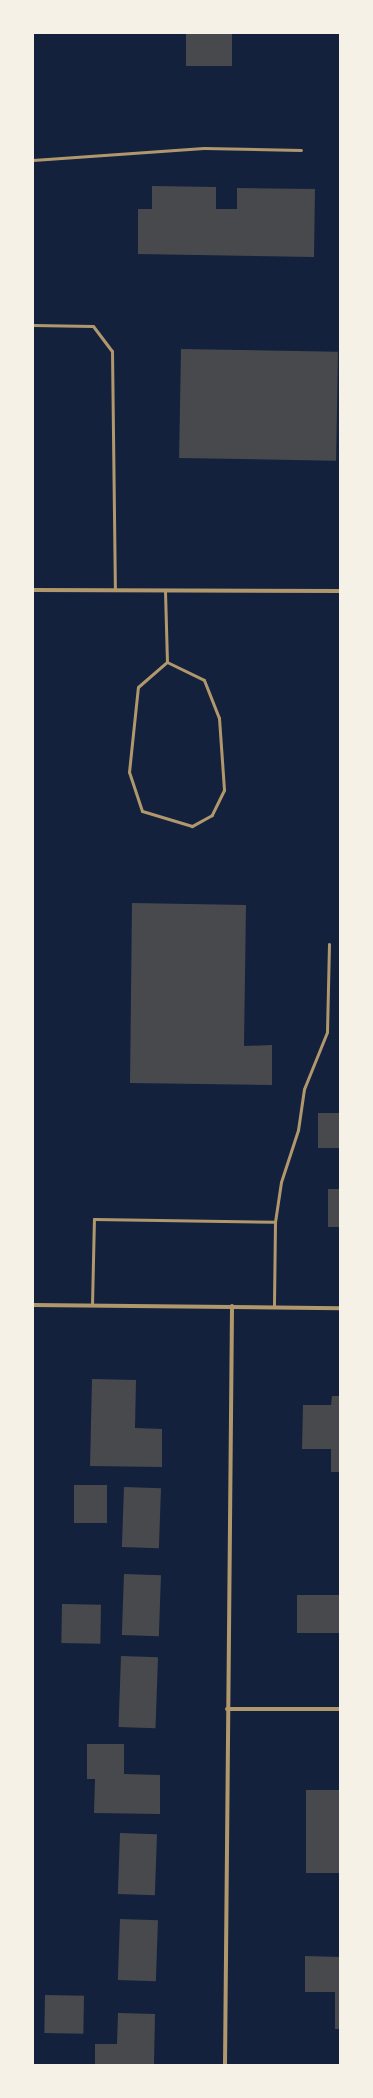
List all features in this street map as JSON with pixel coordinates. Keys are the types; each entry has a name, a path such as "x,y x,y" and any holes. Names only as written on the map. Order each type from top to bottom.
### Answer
{"street":[{"path":"33,590 340,591"},
{"path":"33,1304 340,1308"},
{"path":"225,2065 227,1709 232,1306"},
{"path":"227,1709 340,1709"}],"lane":[{"path":"33,160 204,148 300,150"},
{"path":"33,325 93,326 112,351 115,590"},
{"path":"165,590 167,662"},
{"path":"167,662 204,680 219,718 224,790 212,815 192,826 142,811 129,772 138,687 167,662"},
{"path":"274,1307 275,1222 280,1182 298,1130 304,1089 327,1032 329,944"},
{"path":"92,1305 94,1219 275,1222"}],"building":[{"path":"186,33 232,33 232,66 186,66"},
{"path":"152,186 216,187 216,209 237,209 237,188 315,189 314,257 138,254 138,209 152,209"},
{"path":"181,349 338,352 336,461 179,458"},
{"path":"132,903 246,905 244,1046 272,1045 272,1085 130,1083"},
{"path":"318,1113 340,1113 340,1148 318,1148"},
{"path":"328,1189 340,1189 340,1227 328,1227"},
{"path":"92,1379 136,1380 135,1428 162,1429 162,1467 90,1466"},
{"path":"332,1396 340,1396 340,1472 331,1472 331,1449 302,1449 303,1405 331,1405"},
{"path":"74,1485 107,1485 107,1523 74,1523"},
{"path":"124,1487 161,1488 159,1548 122,1547"},
{"path":"124,1574 161,1575 159,1636 122,1635"},
{"path":"297,1595 340,1595 340,1633 297,1633"},
{"path":"62,1604 101,1605 100,1644 61,1643"},
{"path":"121,1656 158,1657 155,1728 119,1727"},
{"path":"87,1744 124,1744 124,1774 160,1775 160,1814 94,1813 95,1779 87,1779"},
{"path":"306,1790 340,1790 340,1873 306,1873"},
{"path":"120,1833 157,1834 155,1895 118,1894"},
{"path":"120,1919 158,1920 156,1981 118,1980"},
{"path":"305,1956 340,1957 340,2029 335,2029 335,1992 305,1992"},
{"path":"45,1995 84,1996 83,2034 44,2033"},
{"path":"118,2013 155,2014 154,2065 95,2065 95,2044 117,2044"}]}
